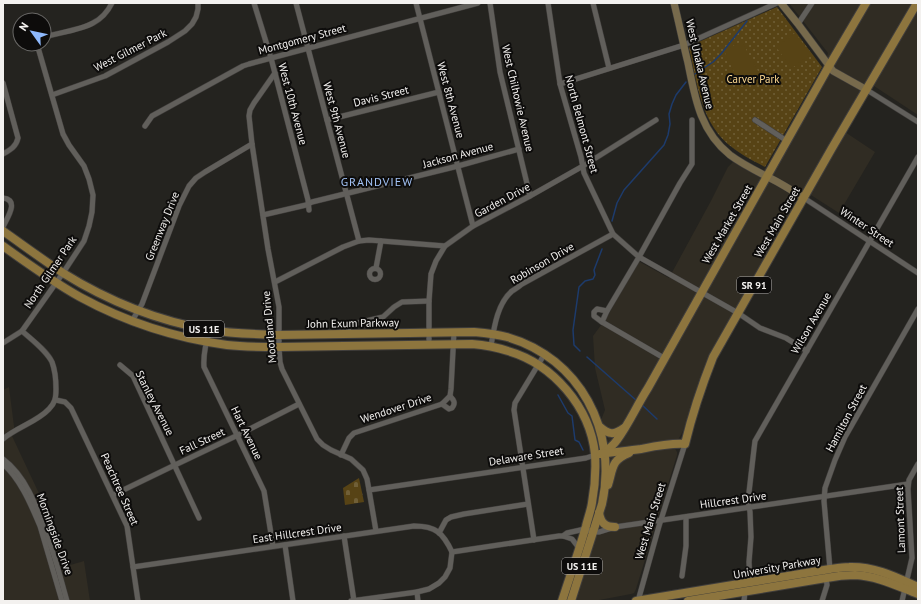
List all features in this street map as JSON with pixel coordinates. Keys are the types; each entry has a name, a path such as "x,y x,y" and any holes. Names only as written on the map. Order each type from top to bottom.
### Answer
{"main road":[{"name":"West Unaka Avenue","path":"674,3 695,95 706,127 716,142 730,155 804,198"},
{"path":"781,3 833,71 867,90"},
{"name":"West Market Street","path":"604,453 617,441 866,3"},
{"name":"West Main Street","path":"685,444 692,418 714,357 835,143 917,3"},
{"name":"John Exum Parkway","path":"3,231 63,273 104,295 138,311 177,323 210,330 279,335 474,332 508,337 520,342 544,355 569,375 582,391 592,408 600,427 606,478 604,495 599,513"},
{"name":"John Exum Parkway","path":"3,246 78,296 101,308 132,321 177,335 228,345 279,347 472,344 491,346 521,356 538,365 568,392 581,412 590,433 595,455 594,484 592,504 585,530"},
{"path":"600,427 607,433 618,432 624,428"},
{"path":"617,441 617,448 623,451"},
{"name":"Delaware Street","path":"595,455 665,444 685,444"},
{"path":"604,495 617,460 620,457 640,449"},
{"path":"599,513 600,519 604,524 608,527 615,527"},
{"name":"US 11E","path":"571,601 599,513"},
{"name":"US 11E","path":"562,601 585,530"},
{"name":"University Parkway","path":"637,601 848,567 870,568 894,576 918,594"},
{"name":"University Parkway","path":"688,601 848,575 865,576 918,587"}],"street":[{"path":"52,35 92,24 102,17 110,8 112,3"},
{"name":"West Gilmer Park","path":"52,95 105,76 180,35 192,24 196,17 198,3"},
{"name":"West 10th Avenue","path":"254,3 275,73 309,204 309,210"},
{"name":"West 9th Avenue","path":"296,3 359,241"},
{"name":"West 8th Avenue","path":"416,3 473,226"},
{"name":"Montgomery Street","path":"145,126 152,116 243,66 478,3"},
{"name":"West Chilhowie Avenue","path":"490,3 500,72 530,196"},
{"name":"North Belmont Street","path":"548,3 560,84 582,166 613,234 638,257 738,313 760,328 786,338 807,351"},
{"path":"593,3 610,68"},
{"path":"560,84 684,44 777,3"},
{"path":"798,24 812,3"},
{"name":"North Gilmer Park","path":"3,343 22,331 63,273 84,241 92,212 93,194 89,179 84,166 69,145 64,134 39,52"},
{"name":"Moorland Drive","path":"275,73 254,103 250,110 249,116 263,215 279,308 280,362 282,369 317,439 331,450 351,459 363,470 367,479 376,531"},
{"path":"3,83 18,138 16,145 3,154"},
{"path":"867,90 918,122"},
{"name":"Davis Street","path":"328,120 439,92"},
{"name":"Garden Drive","path":"429,344 429,301 431,274 436,261 446,246 473,226 530,196 582,166 656,120"},
{"path":"602,322 607,310 692,164 692,120"},
{"path":"755,120 787,141"},
{"name":"Greenway Drive","path":"132,321 142,304 179,206 189,186 196,178 205,172 252,144"},
{"name":"Jackson Avenue","path":"263,215 346,195 519,149"},
{"name":"Wilson Avenue","path":"750,582 749,562 751,537 749,494 755,441 918,157"},
{"path":"3,198 8,198 12,205 11,211 3,227"},
{"name":"Winter Street","path":"804,198 918,273"},
{"name":"Robinson Drive","path":"491,346 499,311 503,301 511,292 522,284 613,234"},
{"path":"275,282 359,241 369,240 446,246"},
{"path":"376,268 381,241"},
{"path":"348,334 349,326 383,317 402,302 429,301"},
{"path":"607,310 597,309 594,312 594,316 664,358"},
{"name":"Hamilton Street","path":"830,569 824,501 825,488 838,451 918,309"},
{"name":"Hart Avenue","path":"210,330 206,341 204,367 264,491 273,546"},
{"path":"3,439 11,432 40,417 56,400 56,385 52,362 44,352 22,331"},
{"path":"442,404 449,409 454,406 453,399 450,396 454,332"},
{"path":"534,540 514,410 515,403 544,355"},
{"name":"Stanley Avenue","path":"120,365 133,376 199,518"},
{"name":"Wendover Drive","path":"341,455 349,438 354,433 442,404 450,396"},
{"name":"Peachtree Street","path":"56,400 65,402 71,408 127,526 138,601"},
{"name":"Fall Street","path":"113,495 238,436 300,404"},
{"name":"West Main Street","path":"637,601 685,444"},
{"name":"Delaware Street","path":"369,490 586,458 595,455"},
{"name":"Morningside Drive","path":"3,458 18,473 36,506 52,550 67,601"},
{"name":"Morningside Drive","path":"3,464 18,482 35,514 40,526 62,601"},
{"name":"Lamont Street","path":"902,601 912,558 908,484 918,464"},
{"name":"Hillcrest Drive","path":"452,552 563,536 567,533 585,530 599,532 615,527 908,484"},
{"path":"438,533 446,520 451,517 528,504"},
{"path":"682,576 686,546 686,516"},
{"name":"East Hillcrest Drive","path":"133,567 414,526 433,528 442,535 452,552"},
{"path":"344,536 352,601 417,592 429,588 439,583 445,577 450,568 452,552"},
{"path":"563,536 572,539 579,548"},
{"path":"285,545 294,601"},
{"path":"822,601 827,585 826,578"},
{"path":"417,592 418,601"},
{"path":"744,601 745,592"}],"shaded area":[{"path":"789,3 918,3 918,115 867,82 839,128 875,152 839,213 803,190 715,345 704,369 683,431 674,447 677,455 634,593 594,601 577,601 576,599 603,515 616,467 610,460 608,443 609,427 604,425 601,420 605,410 595,368 593,336 607,317 637,263 640,262 669,278 728,167 733,162 760,176 766,168 823,69 828,53"},
{"path":"9,387 15,434 12,436 52,521 67,566 84,561 90,601 3,601 3,390"}],"green space":[{"name":"Carver Park","path":"777,7 822,67 765,167 733,148 722,139 714,128 702,102 689,48 692,45"},
{"path":"795,33 811,54 792,68 776,47"},
{"path":"742,42 758,71 754,78 742,86 725,54 731,47"},
{"path":"359,478 364,502 345,505 343,488"}],"waterway":[{"path":"695,74 713,62 721,54 747,21"},
{"path":"612,221 617,203 624,190 664,145 668,135 670,124 669,114 672,104 676,95 686,82"},
{"path":"580,351 574,345 573,330 579,287 585,281 593,279 595,275 594,270 602,249"},
{"path":"587,357 637,401"},
{"path":"558,395 568,413 572,416 575,440 579,442 583,450"},
{"path":"641,404 657,419"}],"district":[{"name":"GRANDVIEW","path":"377,181"}]}
